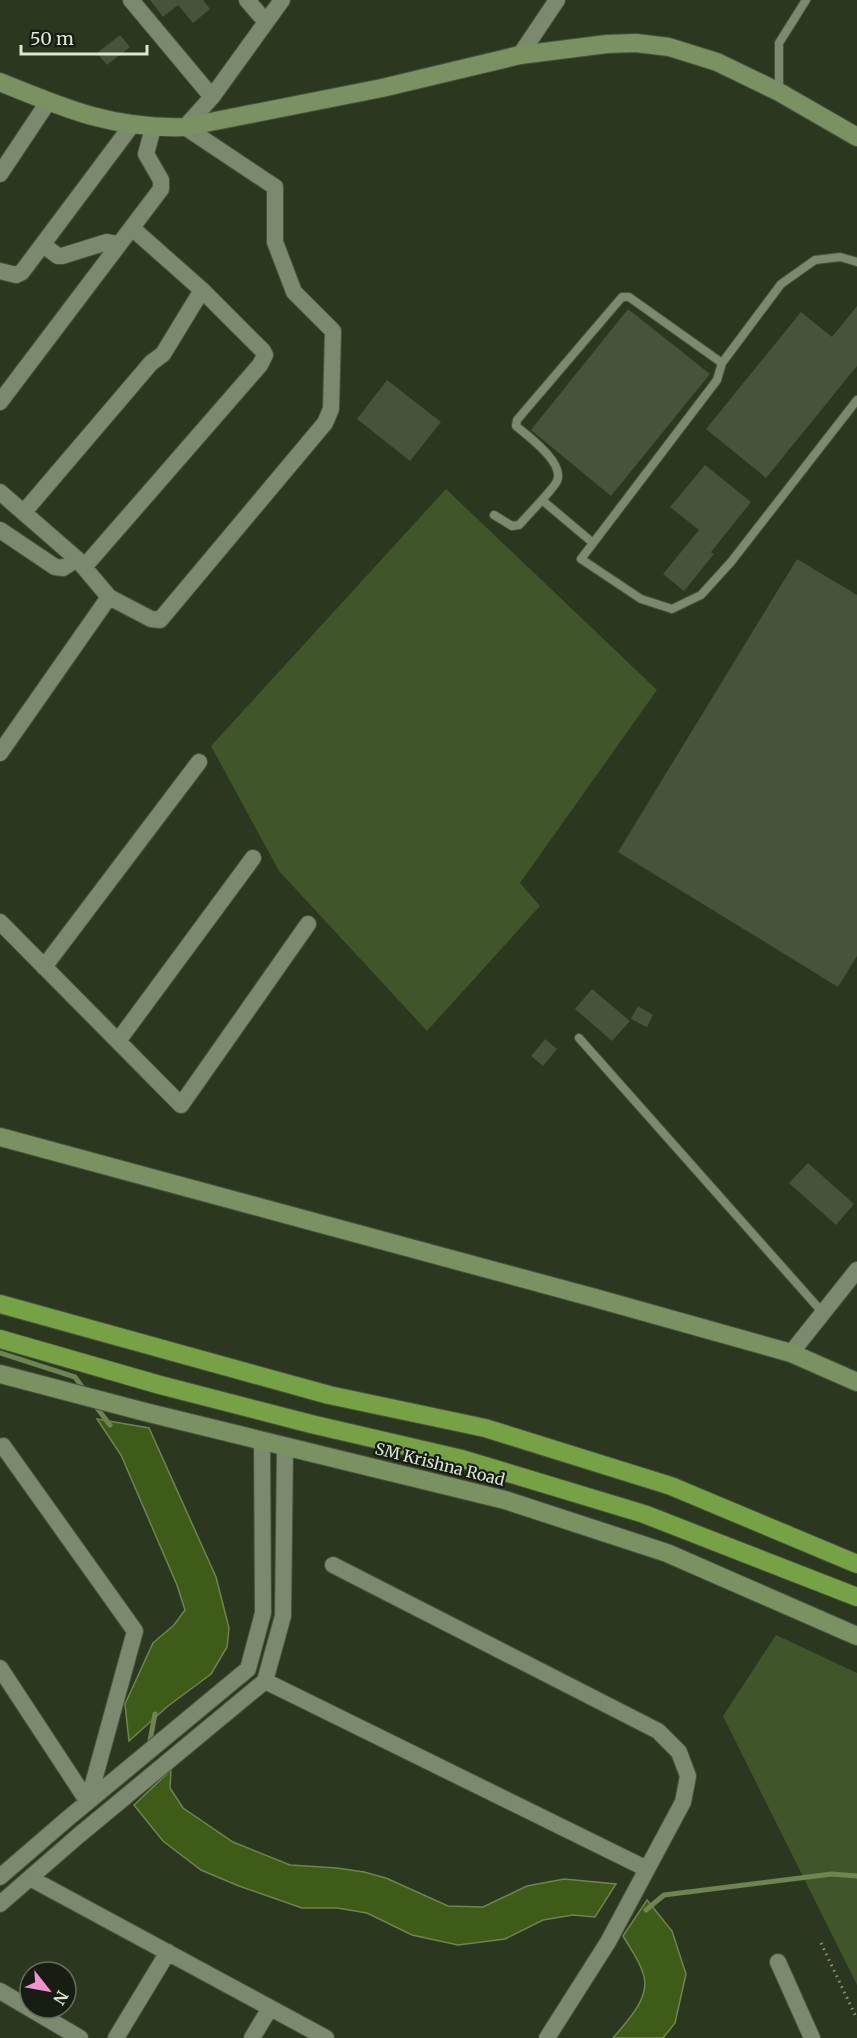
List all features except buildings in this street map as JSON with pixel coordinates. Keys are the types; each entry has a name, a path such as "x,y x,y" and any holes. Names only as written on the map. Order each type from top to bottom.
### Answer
{"highway":[{"path":"0,1304 329,1395 485,1428 671,1486 857,1564"},
{"name":"SM Krishna Road","path":"0,1339 160,1385 311,1424 462,1459 654,1518 857,1597"}],"street":[{"path":"131,0 212,97"},
{"path":"247,0 266,22"},
{"path":"185,127 212,97 282,0"},
{"path":"520,55 557,0"},
{"path":"0,82 89,116 153,128 185,127 382,88 520,55 607,44 636,43 669,47 717,62 779,92 857,137"},
{"path":"0,174 48,102"},
{"path":"0,271 20,274 132,125"},
{"path":"0,492 81,563 109,597 152,620 160,620 325,423 331,409 333,332 294,292 275,242 275,187 185,127"},
{"path":"0,402 161,189 161,180 146,154 153,128"},
{"path":"0,530 55,567 63,568 81,563 263,360 263,351 202,290 132,228"},
{"path":"43,245 58,256 62,256 107,242 118,244"},
{"path":"24,512 151,363 163,354 202,290"},
{"path":"0,753 109,597"},
{"path":"44,967 199,762"},
{"path":"118,1041 253,858"},
{"path":"0,922 181,1105 308,924"},
{"path":"0,1137 790,1353 857,1382"},
{"path":"790,1353 857,1270"},
{"name":"SM Krishna Road","path":"0,1374 505,1500 667,1553 855,1635"},
{"path":"0,1877 248,1669 263,1613 262,1441"},
{"path":"0,1447 3,1446 135,1631 78,1836"},
{"path":"0,1904 78,1836 266,1681 283,1616 285,1446"},
{"path":"333,1565 658,1731 679,1752 688,1776 684,1802 608,1942 547,2038"},
{"path":"0,1668 88,1802"},
{"path":"266,1681 647,1869"},
{"path":"30,1878 326,2038"},
{"path":"116,2038 168,1952"},
{"path":"778,1962 812,2038"},
{"path":"0,1991 80,2038"},
{"path":"252,2038 270,2008"}],"lane":[{"path":"779,92 778,42 806,0"},
{"path":"857,262 840,257 815,260 781,284 722,363 717,380 581,559 641,599 672,609 701,595 731,562 857,400"},
{"path":"494,515 512,525 519,525 558,479 557,468 549,456 516,426 517,420 622,297 629,297 722,363"},
{"path":"542,500 593,543"},
{"path":"579,1038 823,1313"}],"path":[{"path":"821,1943 857,2019"}],"shaded area":[{"path":"446,489 657,690 520,883 540,906 427,1031 279,871 211,746"},
{"path":"97,1419 149,1428 216,1577 229,1628 227,1647 211,1674 168,1706 129,1741 125,1704 153,1643 174,1625 185,1610 177,1585 121,1455"},
{"path":"776,1635 857,1673 857,1985 723,1716"},
{"path":"171,1770 170,1788 183,1808 233,1842 290,1865 337,1868 386,1878 448,1906 483,1907 527,1886 564,1879 616,1884 595,1917 573,1915 543,1920 505,1939 458,1945 412,1935 367,1913 337,1908 302,1908 201,1870 163,1841 134,1805"},
{"path":"647,1900 672,1931 686,1974 675,2023 663,2038 613,2038 637,2008 644,1991 643,1973 623,1936"}],"waterway":[{"path":"0,1353 75,1377 85,1391"},
{"path":"94,1404 110,1425"},
{"path":"149,1746 155,1714"},
{"path":"646,1910 664,1895 832,1874 857,1876"}]}
